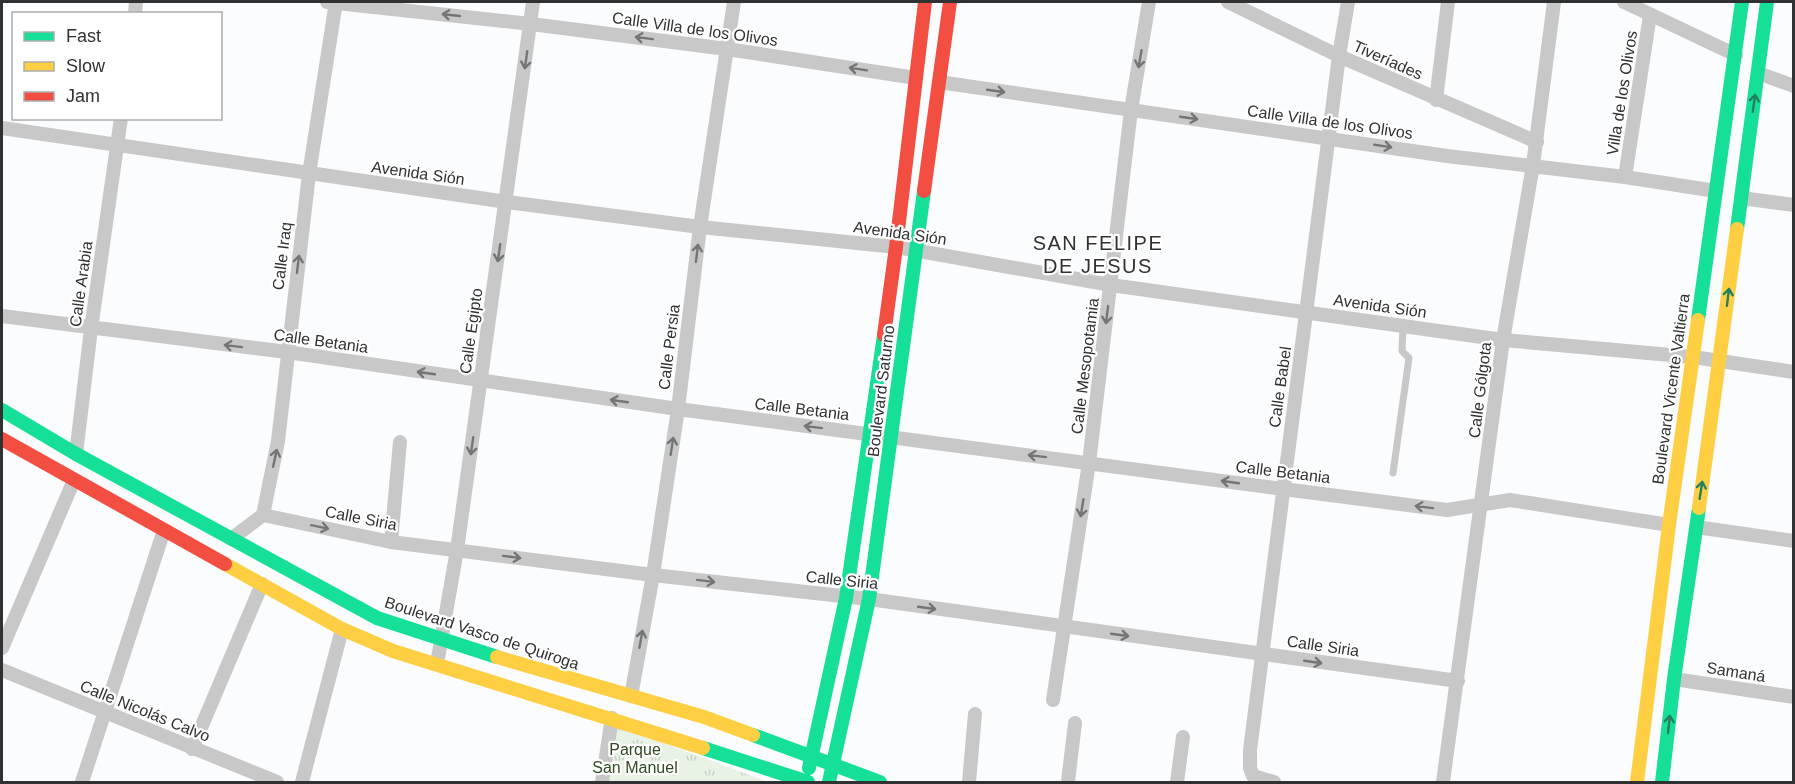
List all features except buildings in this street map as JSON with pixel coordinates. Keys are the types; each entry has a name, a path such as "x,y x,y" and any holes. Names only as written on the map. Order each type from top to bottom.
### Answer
{"street":[{"name":"Calle Villa de los Olivos","path":"333,2 727,49 916,78"},
{"name":"Calle Iraq","path":"263,515 278,441 309,174 333,2"},
{"name":"Calle Egipto","path":"437,664 457,550 533,2"},
{"name":"Calle Persia","path":"631,696 653,575 678,409 700,227 734,2"},
{"name":"Boulevard Saturno","path":"807,782 846,598 871,435 925,2"},
{"name":"Boulevard Saturno","path":"829,783 869,599 950,2"},
{"name":"Calle Mesopotamia","path":"1053,700 1089,463 1131,110 1149,2"},
{"name":"Tiveríades","path":"1228,2 1249,6 1339,56 1536,142"},
{"name":"Calle Babel","path":"1274,783 1253,776 1250,768 1250,750 1339,56 1348,2"},
{"path":"1436,100 1448,2"},
{"name":"Calle Gólgota","path":"1443,783 1503,340 1533,165 1554,2"},
{"path":"1624,2 1736,55"},
{"name":"Boulevard Vicente Valtierra","path":"1637,783 1669,525 1742,2"},
{"path":"1662,783 1674,679 1720,362 1767,2"},
{"name":"Villa de los Olivos","path":"1625,177 1650,15"},
{"path":"1758,72 1794,86"},
{"name":"Calle Villa de los Olivos","path":"939,82 1447,156 1533,165 1716,191"},
{"name":"Calle Arabia","path":"76,454 121,120"},
{"name":"Avenida Sión","path":"2,128 507,202 700,227 896,247 1111,285 1503,340 1693,357 1794,372"},
{"path":"1741,198 1794,205"},
{"name":"Calle Betania","path":"2,316 287,352 892,439 1447,510 1510,500 1669,525"},
{"name":"Boulevard Vasco de Quiroga","path":"2,410 76,454 377,618 442,640 704,717 880,783"},
{"path":"2,439 342,629 393,651 612,718 807,782"},
{"path":"391,542 400,442"},
{"path":"2,648 74,480"},
{"path":"231,539 263,515"},
{"name":"Calle Siria","path":"263,515 391,542 869,599 1458,681"},
{"path":"1696,527 1794,541"},
{"path":"82,783 164,530"},
{"path":"192,749 262,584"},
{"path":"302,783 342,629"},
{"name":"Calle Nicolás Calvo","path":"2,670 277,783"},
{"name":"Samaná","path":"1674,679 1794,697"},
{"path":"969,783 975,714"},
{"path":"602,783 612,718"},
{"path":"1068,783 1075,723"},
{"path":"1177,783 1183,737"}],"lane":[{"path":"1393,473 1409,358 1402,351 1403,326"}],"green space":[{"name":"Parque San Manuel","path":"616,725 768,782 606,782"}],"traffic: fast":[{"path":"1698,320 1742,2"},
{"path":"1737,229 1767,2"},
{"path":"829,782 869,599 924,191"},
{"path":"809,768 846,598 884,335"},
{"path":"2,410 76,454 377,618 497,657"},
{"path":"1662,782 1674,679 1699,508"},
{"path":"753,735 880,782"},
{"path":"703,748 808,782"}],"traffic: slow":[{"path":"1699,508 1737,229"},
{"path":"1637,782 1669,525 1698,320"},
{"path":"225,564 342,629 393,651 703,748"},
{"path":"497,657 704,717 753,735"}],"traffic: jam":[{"path":"884,335 925,2"},
{"path":"924,191 950,2"},
{"path":"2,439 225,564"}],"district":[{"name":"SAN FELIPE DE JESUS","path":"1098,254"}]}
